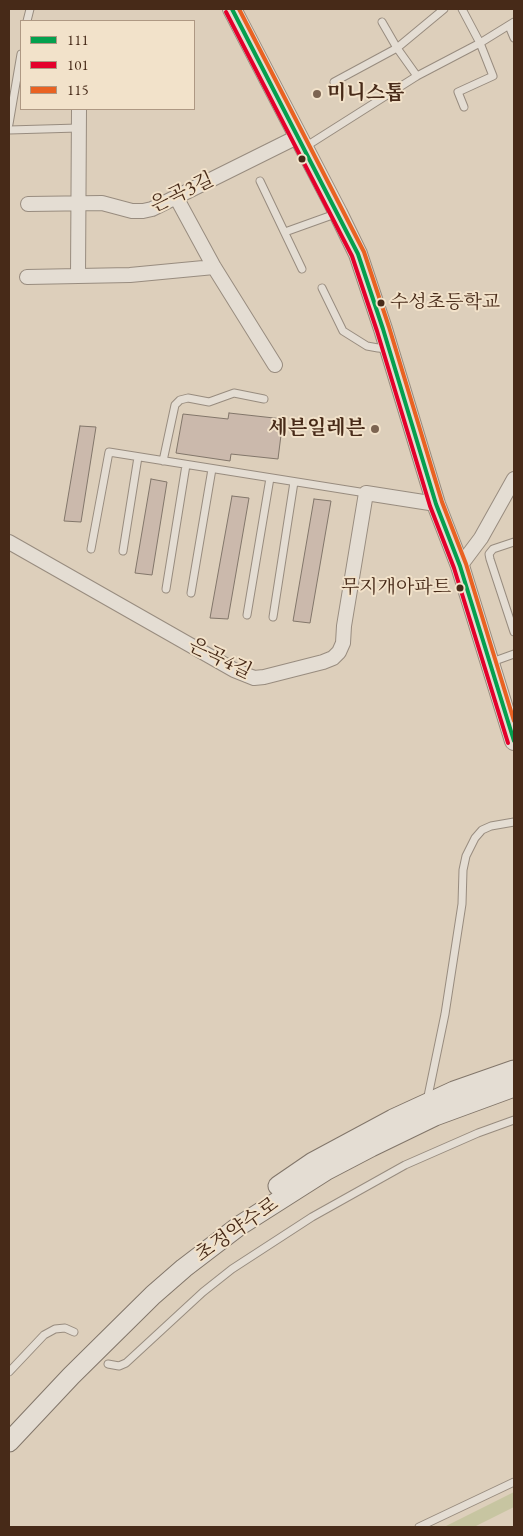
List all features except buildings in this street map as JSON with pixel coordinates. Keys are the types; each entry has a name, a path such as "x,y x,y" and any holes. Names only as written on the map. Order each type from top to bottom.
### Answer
{"main road":[{"name":"초정약수로","path":"9,1425 106,1324 156,1278 276,1187 314,1162 393,1119 454,1091 511,1073"},
{"name":"초정약수로","path":"9,1442 152,1295 239,1226 313,1178 371,1147 435,1116 493,1094 511,1073"},
{"path":"493,1094 514,1095"}],"street":[{"path":"232,9 358,254 436,504 460,566 514,741"},
{"path":"78,275 79,110"},
{"name":"은곡3길","path":"28,204 102,203 143,212 302,142"},
{"path":"176,197 214,266 275,365"},
{"path":"27,277 130,275 214,266"},
{"path":"460,566 481,538 514,479"},
{"path":"366,493 436,504"},
{"name":"은곡4길","path":"9,542 234,670 254,678 264,678 323,662 333,658 339,652 343,643 344,626 366,493"}],"lane":[{"path":"334,82 397,48 444,9"},
{"path":"462,9 480,43 493,76 458,92 464,107"},
{"path":"382,22 397,48 417,76"},
{"path":"302,142 512,24 514,38"},
{"path":"9,124 20,60"},
{"path":"9,130 78,128"},
{"path":"260,181 302,268"},
{"path":"285,232 338,213"},
{"path":"322,288 342,331 367,346 389,349"},
{"path":"164,461 175,405 180,400 188,398 209,402 234,393 264,399"},
{"path":"91,549 109,452 366,493"},
{"path":"123,552 138,457"},
{"path":"166,588 186,465"},
{"path":"191,593 212,469"},
{"path":"247,615 270,478"},
{"path":"273,618 294,482"},
{"path":"514,542 493,549 489,554 514,632"},
{"path":"489,663 514,654"},
{"path":"426,1103 445,1014 462,904 462,878 466,856 475,838 482,830 491,826 514,822"},
{"path":"108,1364 119,1366 126,1363 210,1286 232,1269 312,1217 405,1165 514,1120"},
{"path":"9,1372 44,1335 55,1329 65,1328 74,1332"},
{"path":"419,1527 514,1482"}],"shaded area":[{"path":"514,1492 514,1507 474,1527 444,1527"}],"transit line":[{"name":"111","path":"232,9 358,254 383,329 436,504 460,566 514,741"},
{"name":"115","path":"239,9 364,252 389,327 442,502 466,564 514,721"},
{"name":"101","path":"226,12 352,256 377,331 430,506 454,568 508,743"}],"place":[{"name":"미니스톱","path":"317,94"},
{"name":"수성초등학교","path":"381,303"},
{"name":"세븐일레븐","path":"375,429"},
{"name":"무지개아파트","path":"460,588"}]}
